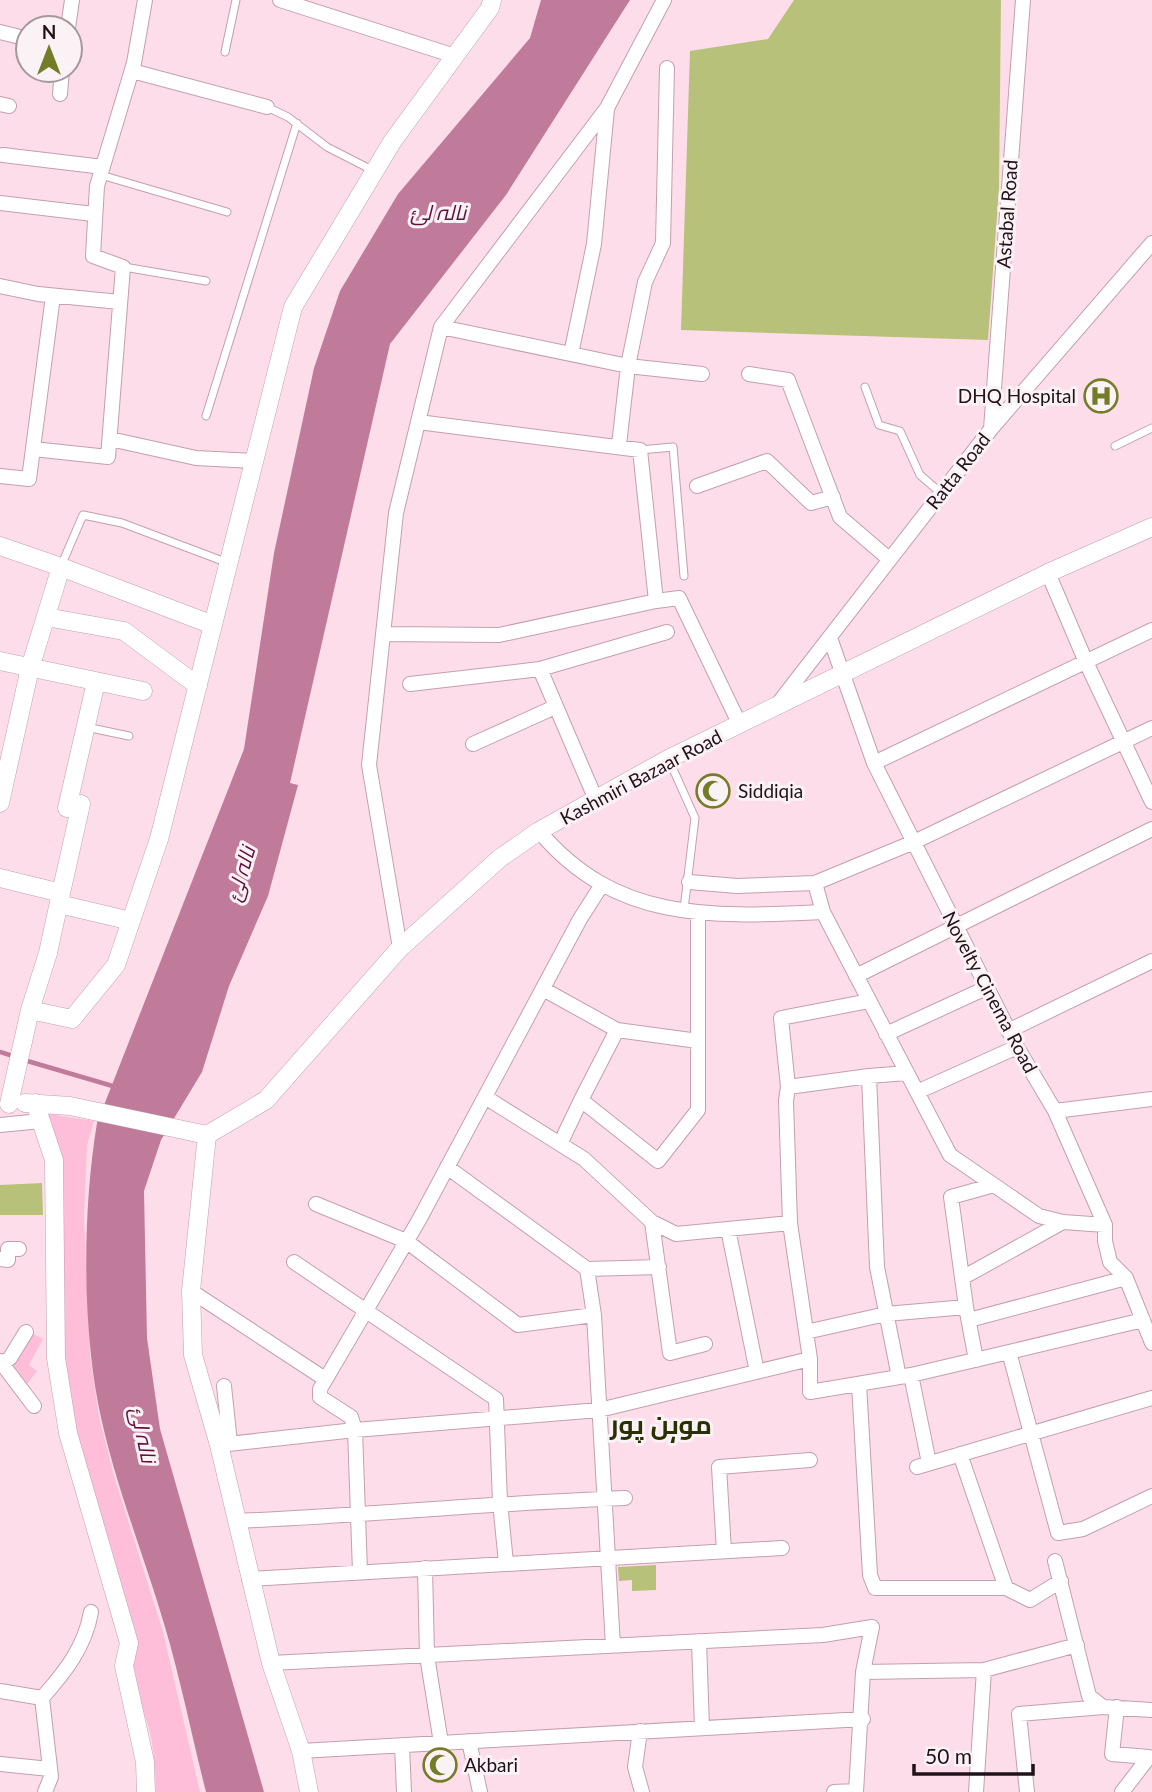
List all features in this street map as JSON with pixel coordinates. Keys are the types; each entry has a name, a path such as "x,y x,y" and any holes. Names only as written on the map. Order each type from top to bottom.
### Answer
{"street":[{"path":"33,449 108,457 123,267 93,256 93,214 101,171 132,71 145,0"},
{"path":"280,0 455,56"},
{"path":"29,1017 72,1019 116,965 159,839 292,307 375,171 490,8 492,0"},
{"path":"400,948 369,765 396,513 441,327 607,108 664,0"},
{"name":"Astabal Road","path":"991,429 1023,0"},
{"path":"619,445 628,366 645,282 663,243 667,68"},
{"path":"132,71 267,107"},
{"path":"60,94 61,84"},
{"path":"571,354 594,244 607,108"},
{"path":"3,155 101,171"},
{"path":"0,203 93,214"},
{"name":"Ratta Road","path":"775,709 991,429 1152,243"},
{"path":"0,286 53,296 120,302"},
{"path":"0,476 29,479 53,296"},
{"path":"441,327 628,366 702,374"},
{"path":"748,374 788,380 840,517 889,559"},
{"path":"418,422 619,445 640,450 656,601"},
{"path":"110,439 196,458 254,461"},
{"path":"697,486 767,461 811,503 833,497"},
{"name":"Kashmiri Bazaar Road","path":"207,1135 266,1100 400,948 500,858 540,831 668,759 775,709 1048,573 1152,527"},
{"path":"0,546 213,625"},
{"path":"0,803 30,668 61,567"},
{"path":"1048,573 1086,662 1152,802"},
{"path":"384,634 499,635 679,597 740,725"},
{"path":"46,617 124,631 198,686"},
{"path":"874,763 1152,630"},
{"path":"410,684 540,669 667,632"},
{"name":"Novelty Cinema Road","path":"830,638 874,763 1008,1031 1055,1111 1105,1225 1105,1241 1110,1262 1126,1278 1152,1343"},
{"path":"0,661 143,691"},
{"path":"540,669 596,800"},
{"path":"96,682 86,727 60,899 48,953 5,1105 35,1103 70,1106 207,1135 191,1292 193,1355 224,1444 249,1579 271,1664 301,1751 309,1792"},
{"path":"473,744 555,707"},
{"path":"689,882 737,886 815,883 914,842 1152,728"},
{"path":"856,976 1152,829"},
{"path":"540,831 562,858 601,886 657,907 728,916 823,912"},
{"path":"0,878 131,921"},
{"path":"815,883 823,912 950,1155 1039,1216 1063,1222 1105,1225"},
{"path":"360,1572 355,1430 351,1417 320,1397 320,1389 407,1241 542,989 601,886"},
{"path":"581,1100 658,1161 698,1111 698,1041 690,913"},
{"path":"1008,1031 1152,961"},
{"path":"886,1034 986,988"},
{"path":"542,989 617,1030 698,1041"},
{"path":"869,1001 781,1018 788,1087 786,1101 790,1223 810,1359 810,1392 905,1376 1143,1320"},
{"path":"560,1144 617,1030"},
{"path":"917,1093 1017,1047"},
{"path":"788,1087 907,1073"},
{"path":"869,1076 877,1267 886,1314 905,1376 923,1465 1152,1398"},
{"path":"485,1097 584,1159 652,1222 676,1234 790,1223"},
{"path":"1055,1111 1152,1099"},
{"path":"35,1103 54,1160 58,1370 68,1433 129,1643 124,1666 145,1762 146,1792"},
{"path":"0,1125 41,1121"},
{"path":"447,1167 587,1269 659,1267"},
{"path":"976,1360 951,1197 994,1185"},
{"path":"316,1204 407,1241 518,1325 594,1315"},
{"path":"652,1222 670,1353 705,1344"},
{"path":"962,1278 1063,1222"},
{"path":"728,1229 757,1372"},
{"path":"0,1259 8,1261 9,1249 19,1249"},
{"path":"294,1262 496,1399 500,1502 506,1563"},
{"path":"587,1269 594,1315 613,1646"},
{"path":"806,1332 886,1314 968,1314 1126,1278"},
{"path":"191,1292 325,1379"},
{"path":"26,1332 3,1368 34,1406"},
{"path":"1009,1352 1058,1533 1083,1529 1152,1496"},
{"path":"224,1444 355,1430 599,1410 810,1359"},
{"path":"859,1384 870,1575 875,1588 1006,1588 1030,1600 1061,1581"},
{"path":"224,1386 224,1444"},
{"path":"960,1454 1006,1588"},
{"path":"724,1551 719,1467 810,1460"},
{"path":"238,1521 358,1515 500,1502 625,1498"},
{"path":"249,1579 782,1549"},
{"path":"1055,1562 1089,1696 1110,1707"},
{"path":"425,1568 427,1656 441,1743"},
{"path":"45,1792 51,1777 42,1698 75,1657 83,1642 91,1612"},
{"path":"271,1664 823,1635 872,1627 863,1672 863,1719 856,1791 834,1792"},
{"path":"699,1642 702,1728"},
{"path":"863,1672 984,1670 1077,1646"},
{"path":"976,1792 984,1670"},
{"path":"0,1691 42,1698"},
{"path":"1110,1707 1112,1754 1149,1757 1122,1792"},
{"path":"1027,1792 1019,1714 1110,1707 1152,1710"},
{"path":"301,1751 863,1719"},
{"path":"640,1731 635,1767 642,1792"},
{"path":"469,1741 480,1792"},
{"path":"402,1745 404,1792"},
{"path":"0,1764 50,1769"}],"lane":[{"path":"225,52 236,0"},
{"path":"267,107 327,146 375,171"},
{"path":"206,416 297,124"},
{"path":"101,171 227,212"},
{"path":"123,267 206,281"},
{"path":"865,387 879,425 900,430 920,475 941,493"},
{"path":"1115,446 1152,428"},
{"path":"640,450 673,447 684,576"},
{"path":"61,567 83,515 122,523 228,563"},
{"path":"86,727 129,736"},
{"path":"668,759 695,818 689,882 690,913"}],"shaded area":[{"path":"48,1114 94,1121 87,1145 84,1216 90,1356 99,1417 114,1476 163,1632 200,1792 156,1792 150,1732 137,1699 61,1363"},
{"path":"28,1331 43,1339 29,1365 37,1371 24,1388 6,1366"}],"water":[{"name":"نالہ لئ","path":"541,0 630,0 506,195 390,344 290,783 298,785 268,896 229,986 202,1072 161,1140 144,1191 147,1338 160,1429 264,1792 206,1792 171,1647 120,1488 98,1403 89,1335 86,1263 89,1190 97,1123 244,749 274,553 314,368 340,291 398,194 530,38"}],"building":[{"path":"794,0 1001,0 999,188 988,340 681,330 690,51 768,39"},
{"path":"42,1183 43,1215 0,1215 0,1185"},
{"path":"656,1565 656,1590 632,1591 632,1580 619,1581 618,1567"}],"waterway":[{"path":"0,1052 16,1057"},
{"path":"24,1060 116,1087"}],"place":[{"name":"DHQ Hospital","path":"1101,396"},
{"name":"Siddiqia","path":"713,791"},
{"name":"Akbari","path":"440,1765"}],"district":[{"name":"موہن پور","path":"661,1425"}]}
